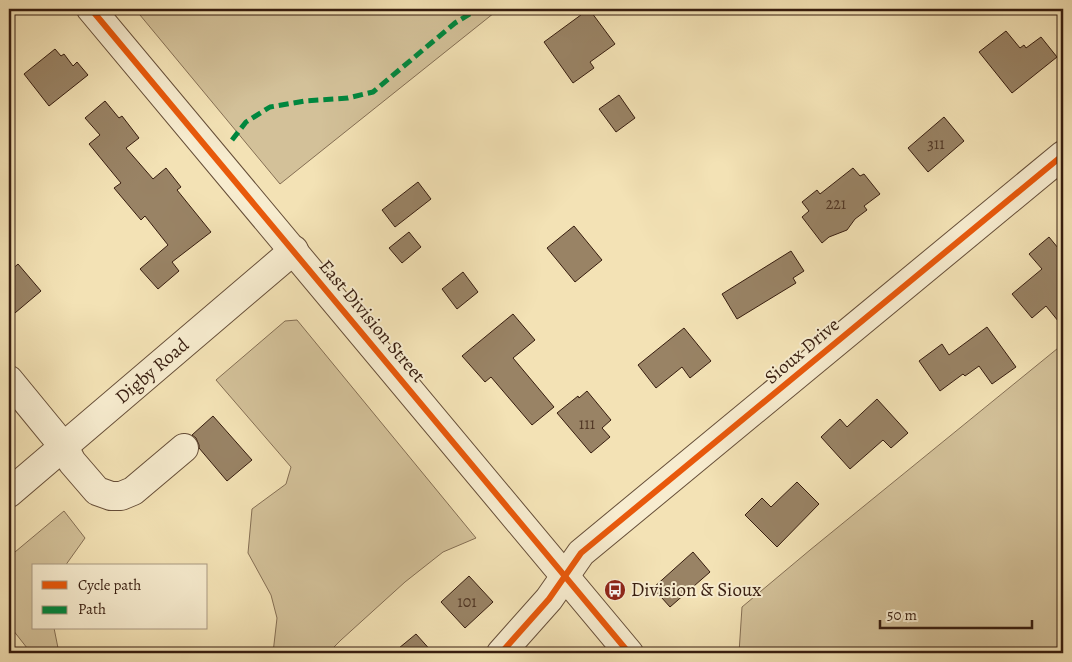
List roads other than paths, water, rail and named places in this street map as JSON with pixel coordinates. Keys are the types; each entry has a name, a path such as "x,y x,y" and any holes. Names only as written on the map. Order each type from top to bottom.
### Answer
{"street":[{"name":"East Division Street","path":"91,9 629,653"},
{"name":"Sioux Drive","path":"501,653 549,599 585,549 1063,155"},
{"name":"Digby Road","path":"9,493 294,250"},
{"path":"9,380 64,446 72,462 97,491 111,496 121,496 133,491 184,448"}],"place":[{"name":"Division & Sioux","path":"615,590"}]}
